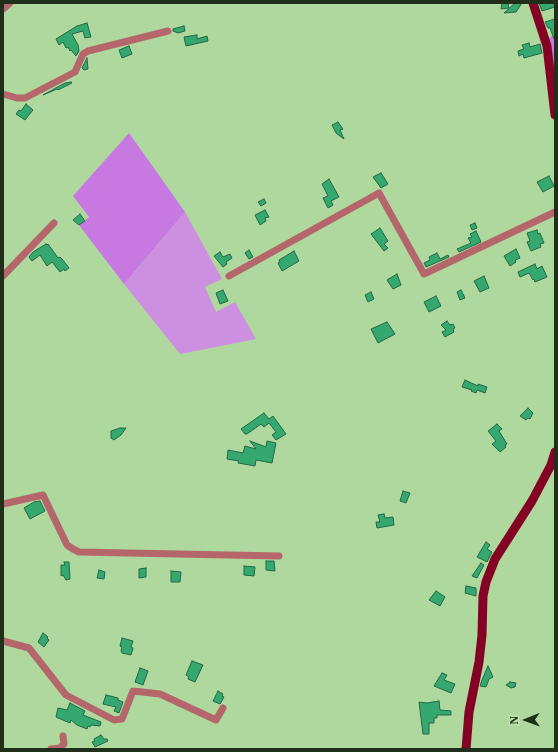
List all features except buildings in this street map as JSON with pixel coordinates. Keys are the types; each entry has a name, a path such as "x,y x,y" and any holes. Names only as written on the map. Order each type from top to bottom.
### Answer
{"main road":[{"path":"533,3 547,46 555,115"},
{"path":"466,749 469,712 480,662 483,596 486,582 495,559 532,501 551,465 555,452"}],"street":[{"path":"3,9 10,3"},
{"path":"3,94 17,98 25,98 75,72 83,54 88,51 168,31"},
{"path":"229,276 379,193 424,274 555,212"},
{"path":"3,276 54,223"},
{"path":"3,504 43,495 67,545 80,552 279,556"},
{"path":"3,641 29,648 66,695 114,720 122,719 133,691 160,694 216,720 223,708"},
{"path":"51,749 60,748 64,744 63,736"}],"shaded area":[{"path":"555,35 555,86 549,38"},
{"path":"129,133 185,212 124,284 79,225 89,217 73,196"},
{"path":"185,212 222,279 205,287 216,312 235,302 256,339 180,354 124,284"}]}
